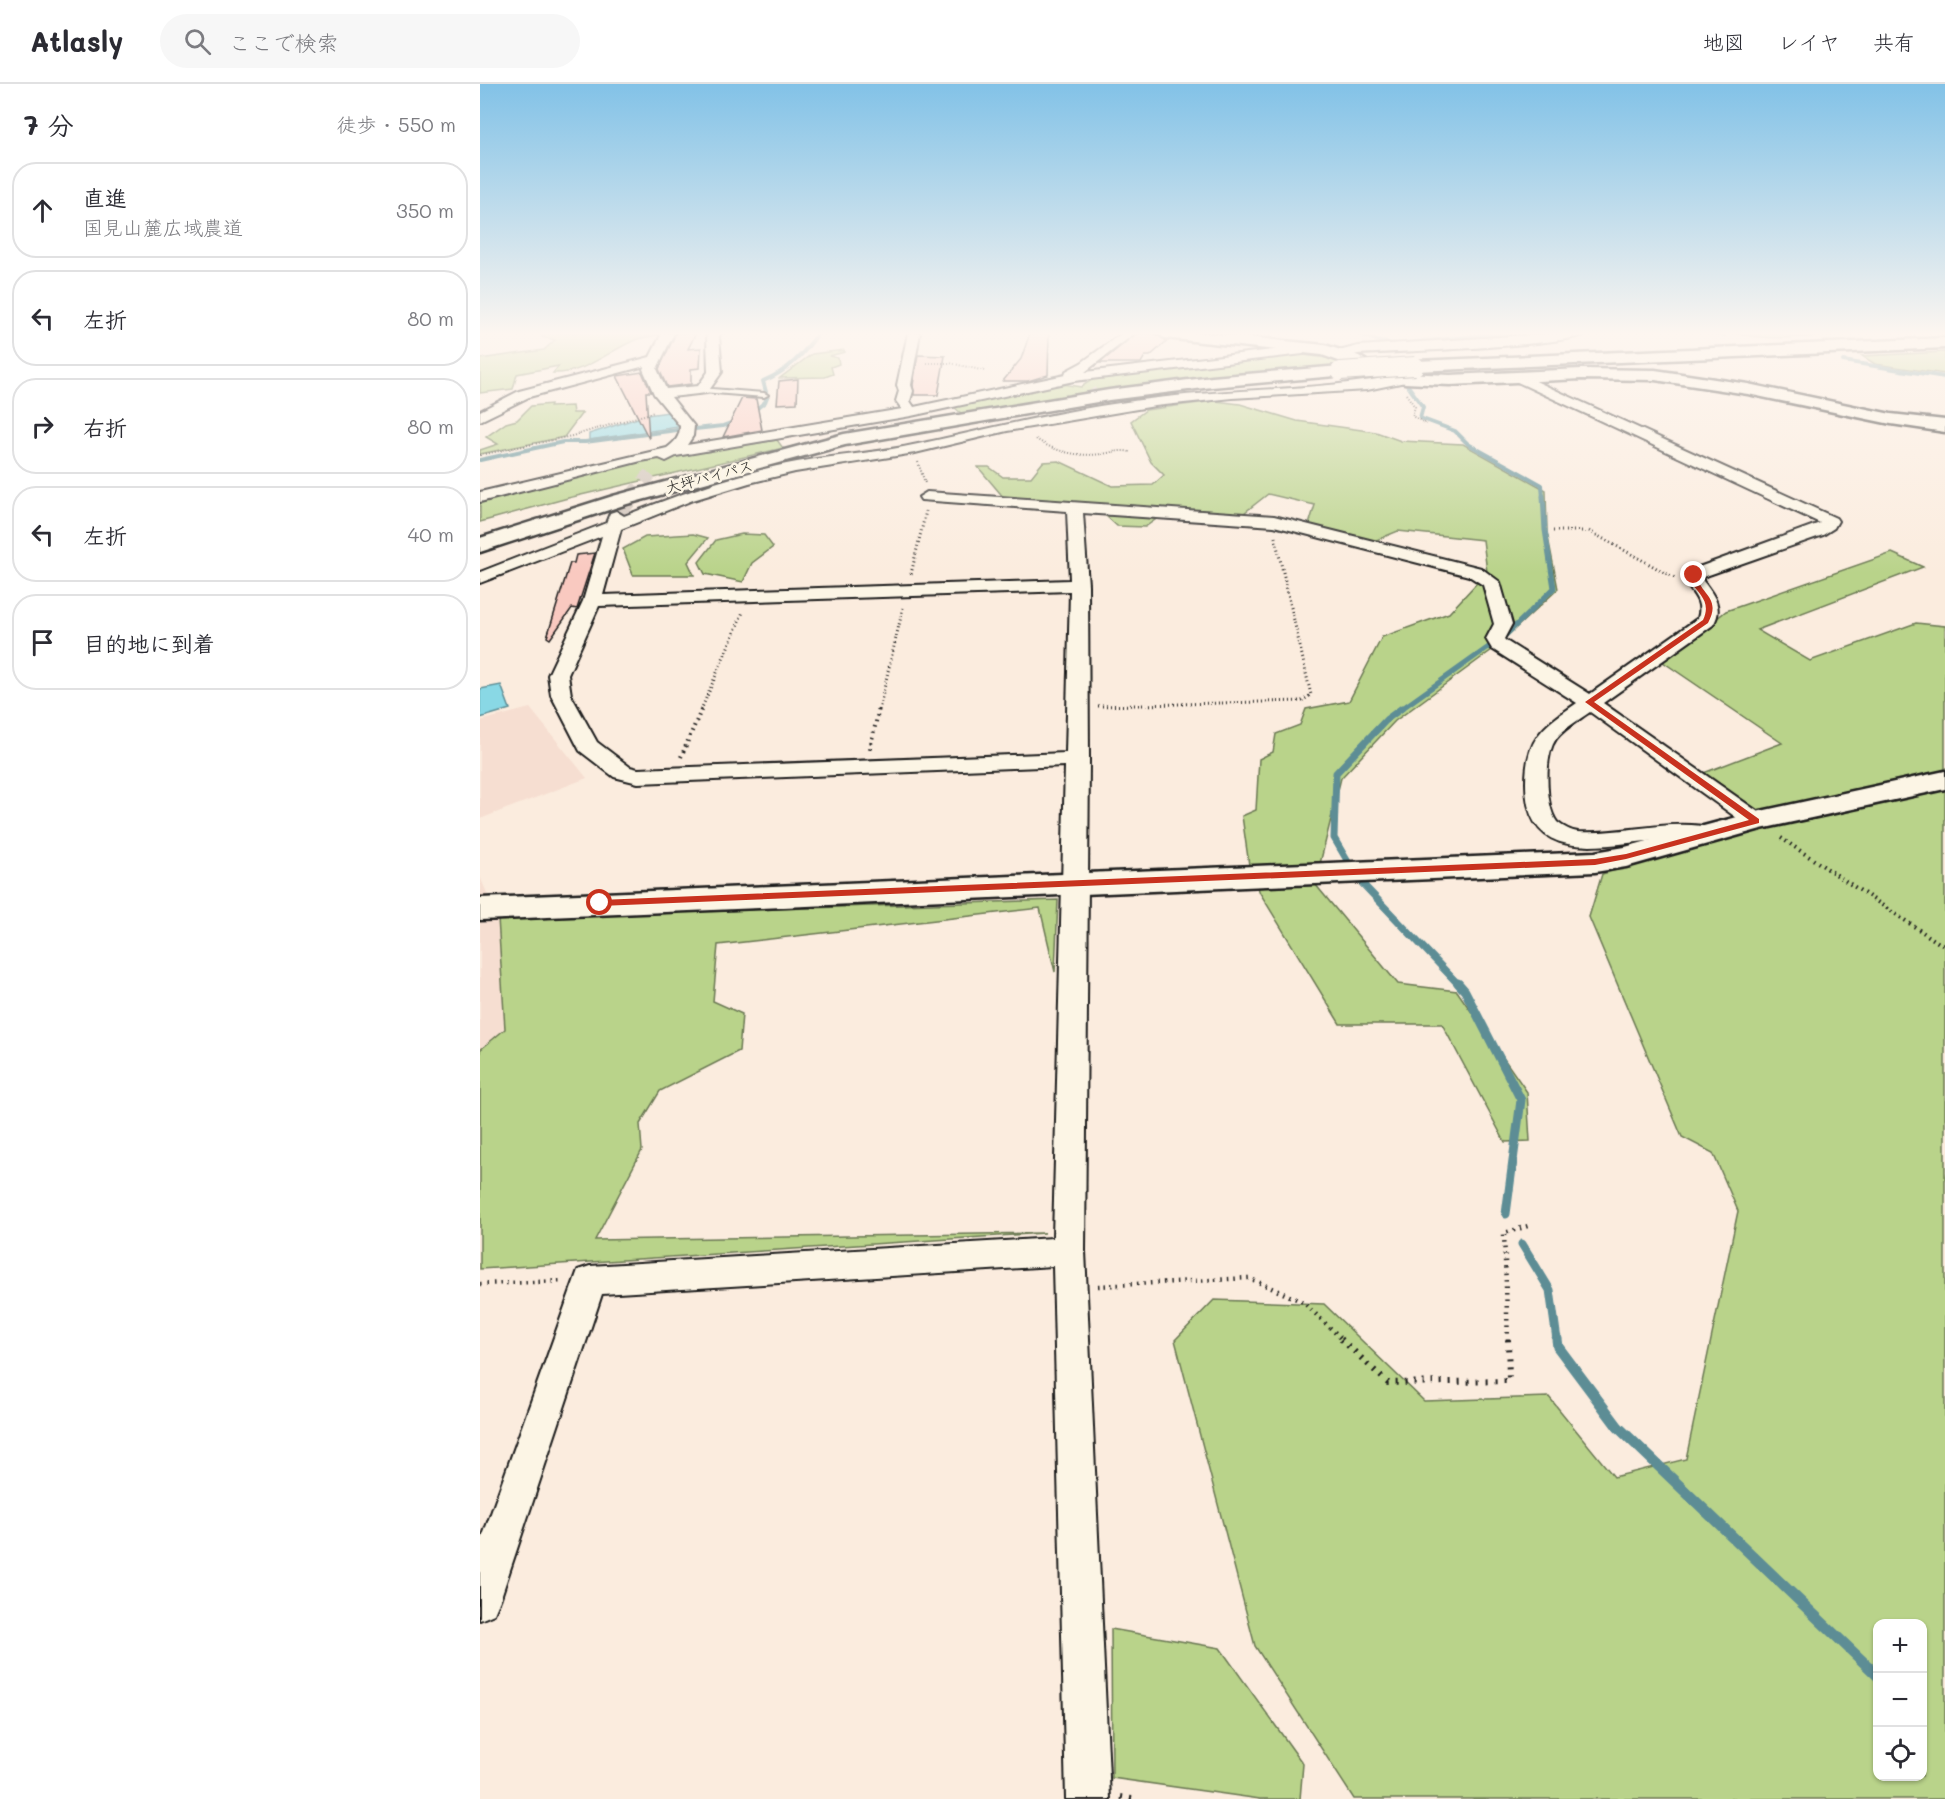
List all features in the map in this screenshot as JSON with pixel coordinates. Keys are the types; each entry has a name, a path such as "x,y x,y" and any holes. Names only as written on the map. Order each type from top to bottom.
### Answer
{"main road":[{"name":"大坪バイパス","path":"480,546 630,497 948,413"},
{"path":"1867,413 1945,426"},
{"path":"480,527 572,501 844,440"},
{"path":"480,909 1595,862 1756,821 1945,780"}],"street":[{"path":"656,467 685,441 687,426 677,413"},
{"path":"480,496 604,465 905,413"},
{"path":"480,578 611,529 687,497 744,479 795,467 915,449 1008,427 1052,413"},
{"path":"1596,413 1830,521 1828,525 1817,531 1694,575 1694,582 1708,599 1710,611 1706,621 1552,729 1542,744 1537,766 1541,815 1548,826 1562,835 1576,839 1672,832 1710,834"},
{"path":"927,497 1274,521 1474,572 1491,582 1503,624 1495,639 1498,645 1589,702 1756,821"},
{"path":"1075,509 1079,585 1078,759 1069,1251 1088,1799"},
{"path":"618,512 611,529 592,601 558,675 561,695 588,746 622,772 638,776 674,775 1078,759"},
{"path":"592,601 750,594 1079,585"},
{"path":"480,1600 590,1280 1069,1251"}],"path":[{"path":"480,455 572,436 646,413"},
{"path":"1413,413 1412,416 1427,424"},
{"path":"1044,445 1087,455 1104,454 1120,449 1130,452"},
{"path":"865,767 928,504 915,449"},
{"path":"1078,707 1302,701 1311,695 1276,542 1274,521"},
{"path":"1553,531 1589,531 1677,579 1694,582"},
{"path":"674,775 750,594"},
{"path":"1756,821 1945,947"},
{"path":"1071,1288 1249,1278 1303,1302 1388,1383 1509,1381 1504,1233 1528,1226"},
{"path":"480,1284 590,1280"}],"shaded area":[{"path":"530,708 587,778 480,819 480,721"},
{"path":"480,877 498,918 505,1029 480,1050"}],"green space":[{"path":"524,413 582,413 564,437 480,454 480,450 498,444 486,437 506,423 517,420"},
{"path":"1142,413 1270,413 1297,421 1376,432 1401,441 1463,444 1546,490 1547,532 1558,589 1492,650 1395,721 1341,778 1315,884 1398,984 1457,991 1527,1092 1530,1141 1505,1142 1442,1024 1340,1024 1260,893 1249,865 1242,816 1256,810 1259,759 1273,752 1276,734 1300,725 1306,709 1349,701 1382,637 1449,613 1487,572 1483,540 1398,531 1374,541 1308,528 1315,505 1268,494 1240,516 1168,511 1145,527 1117,526 1094,505 1005,499 978,467 989,467 1003,477 1031,477 1043,462 1059,461 1112,486 1153,485 1164,475 1151,462 1131,421"},
{"path":"777,440 783,448 568,498 480,522 480,499 615,465"},
{"path":"693,534 708,538 688,562 694,575 633,575 623,549 645,537"},
{"path":"742,534 764,535 773,547 752,563 743,582 705,574 699,562 716,540"},
{"path":"1892,553 1923,567 1757,630 1810,661 1916,623 1945,626 1945,1799 1354,1799 1255,1646 1175,1340 1214,1300 1324,1304 1424,1401 1549,1397 1614,1477 1686,1459 1738,1211 1713,1153 1682,1137 1589,917 1602,874 1759,831 1693,777 1782,743 1663,662 1726,611"},
{"path":"1058,900 1055,972 1040,908 718,945 713,1001 742,1014 739,1051 660,1091 640,1124 642,1150 595,1240 1045,1233 480,1269 480,1050 505,1029 498,918"},
{"path":"1111,1629 1220,1648 1303,1764 1300,1799 1260,1799 1112,1778"}],"water":[{"path":"670,413 678,427 589,440 589,434 647,415"},
{"path":"501,685 510,709 480,718 480,689"}],"building":[{"path":"636,413 647,413 649,439"},
{"path":"735,413 759,413 762,430 723,437"},
{"path":"595,553 577,609 572,608 550,639 547,637 570,563 574,563 576,555"}],"waterway":[{"path":"1421,413 1420,418 1455,431 1468,444 1542,485 1543,498"},
{"path":"695,429 723,426 737,421"},
{"path":"480,460 563,442 585,442 677,430"},
{"path":"1503,638 1554,588 1545,530 1543,496"},
{"path":"1400,710 1490,646"},
{"path":"1402,708 1387,719 1336,773 1334,838 1358,879 1459,985"},
{"path":"1458,983 1465,991 1521,1100 1506,1214"},
{"path":"1522,1244 1550,1290 1557,1340"},
{"path":"1557,1339 1558,1347 1618,1427 1875,1673"}],"tunnel":[{"path":"630,498 650,474"},
{"path":"618,512 631,496"}],"route":[{"path":"600,903 1595,862 1626,856 1756,821 1589,702 1706,621 1710,611 1708,599 1694,582 1694,575"}]}
